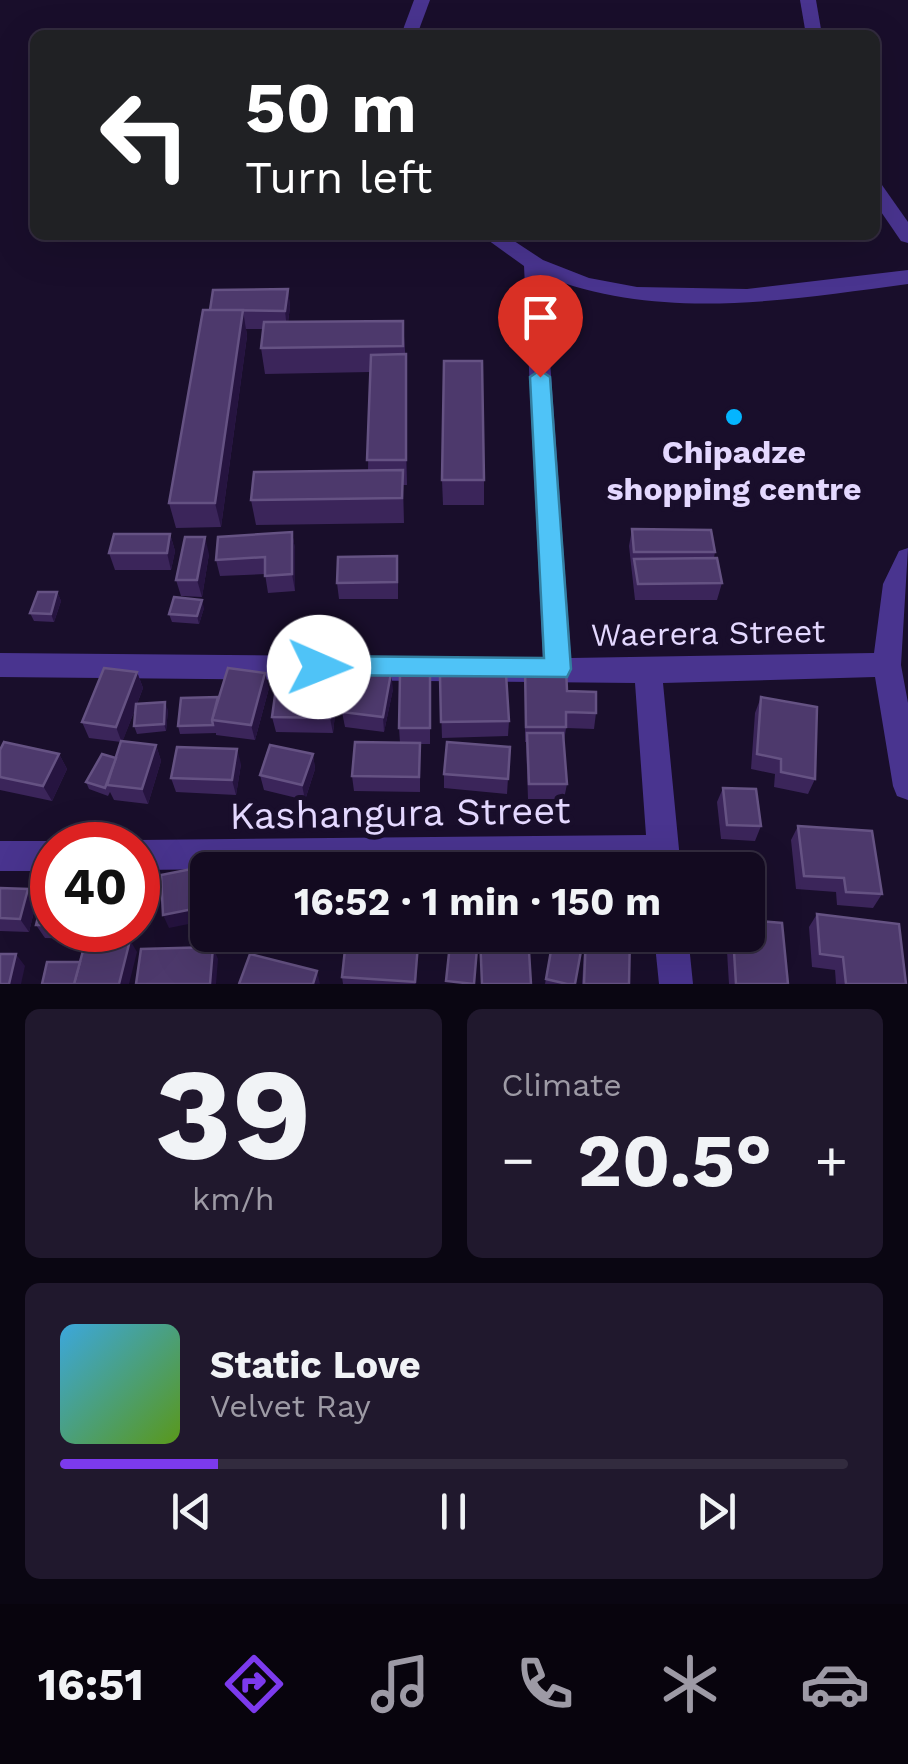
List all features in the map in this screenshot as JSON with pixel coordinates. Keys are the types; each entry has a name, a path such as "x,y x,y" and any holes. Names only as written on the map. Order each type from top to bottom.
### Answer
{"street":[{"path":"411,30 422,0"},
{"path":"808,0 813,30"},
{"path":"880,197 908,237"},
{"path":"497,240 533,268 580,282 678,297 908,278"},
{"path":"533,268 558,669"},
{"path":"907,777 888,665 896,584 908,558"},
{"name":"Waerera Street","path":"0,664 648,671 888,665"},
{"path":"648,671 663,852"},
{"name":"Kashangura Street","path":"160,855 190,855"},
{"path":"0,856 30,856"},
{"path":"673,952 676,984"}],"building":[{"path":"288,289 285,311 210,310 213,290"},
{"path":"203,310 243,310 215,503 169,503"},
{"path":"403,321 403,346 261,348 264,322"},
{"path":"406,354 406,460 367,460 371,355"},
{"path":"444,361 482,361 484,480 442,480"},
{"path":"403,470 402,498 251,500 254,472"},
{"path":"632,529 711,530 715,552 634,552"},
{"path":"292,532 292,574 265,576 265,557 216,560 218,537"},
{"path":"114,534 170,534 167,553 109,553"},
{"path":"185,537 205,537 197,580 176,580"},
{"path":"397,556 397,582 337,583 338,557"},
{"path":"717,558 722,583 638,584 634,559"},
{"path":"38,592 57,592 51,614 30,613"},
{"path":"174,597 202,600 197,616 169,614"},
{"path":"525,666 566,667 567,691 596,692 596,713 566,712 566,727 526,727"},
{"path":"104,668 137,672 116,727 82,722"},
{"path":"228,668 265,673 251,725 212,720"},
{"path":"353,668 391,673 383,717 342,712"},
{"path":"430,674 430,728 399,728 400,675"},
{"path":"506,674 509,721 441,722 440,676"},
{"path":"276,688 333,690 330,718 272,717"},
{"path":"218,697 213,725 178,726 181,698"},
{"path":"761,697 817,707 815,779 781,772 781,759 757,754"},
{"path":"165,702 164,724 134,726 136,704"},
{"path":"527,733 563,733 567,784 529,784"},
{"path":"121,741 156,745 142,789 107,785"},
{"path":"4,742 59,754 43,786 0,777 0,750"},
{"path":"355,742 420,743 419,777 352,776"},
{"path":"447,742 510,747 508,779 444,774"},
{"path":"270,745 313,754 302,785 260,775"},
{"path":"177,747 237,749 232,780 171,778"},
{"path":"102,754 116,758 105,788 86,782"},
{"path":"723,788 756,789 761,826 727,825"},
{"path":"798,826 872,831 882,894 846,892 844,878 804,876"},
{"path":"190,869 190,910 163,915 161,875"},
{"path":"0,888 28,889 20,919 0,918"},
{"path":"817,914 899,924 906,984 846,984 843,957 820,954"},
{"path":"765,922 782,923 788,984 736,984 734,952 765,952"},
{"path":"160,948 213,952 210,984 136,984 141,952 160,952"},
{"path":"83,952 127,952 119,984 74,984"},
{"path":"345,952 417,952 415,982 342,977"},
{"path":"449,952 477,952 474,984 446,981"},
{"path":"481,952 529,952 531,984 482,984"},
{"path":"551,952 581,952 575,984 546,979"},
{"path":"585,952 630,952 629,984 584,984"},
{"path":"0,954 16,954 9,984 0,984"},
{"path":"250,954 317,971 313,984 239,984"},
{"path":"47,962 80,962 74,984 42,984"}],"place":[{"name":"Chipadze shopping centre","path":"734,417"}],"route":[{"path":"319,667 558,669 540,377"}]}
